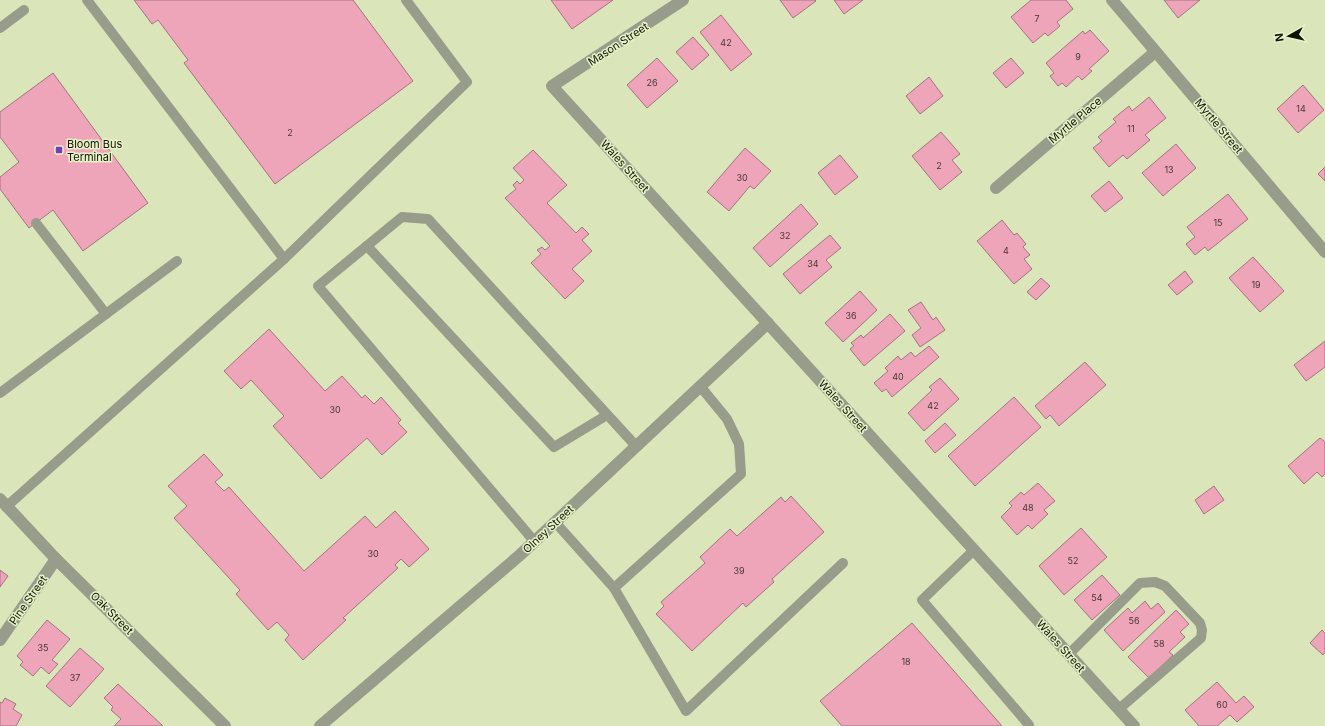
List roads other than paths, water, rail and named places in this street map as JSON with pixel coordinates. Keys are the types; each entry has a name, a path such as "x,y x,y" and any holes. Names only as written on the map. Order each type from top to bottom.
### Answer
{"street":[{"name":"Mason Street","path":"552,86 683,0"},
{"name":"Myrtle Street","path":"1112,0 1325,252"},
{"name":"Myrtle Place","path":"996,188 1155,52"},
{"name":"Wales Street","path":"552,86 1134,726"},
{"name":"Olney Street","path":"320,726 534,541 768,323"},
{"name":"Oak Street","path":"3,503 56,559 225,726"},
{"name":"Pine Street","path":"0,640 56,559"}],"lane":[{"path":"87,0 284,260"},
{"path":"3,503 284,260 467,82 406,0"},
{"path":"0,28 24,10"},
{"path":"534,541 318,286 402,217 428,219 636,446"},
{"path":"36,222 106,314"},
{"path":"367,246 554,447 607,415"},
{"path":"0,393 177,261"},
{"path":"614,588 742,474 739,444 727,419 700,386"},
{"path":"555,522 614,588 686,711 843,563"},
{"path":"974,550 922,600 1029,725"},
{"path":"1069,654 1140,583 1155,582 1165,586 1200,623 1202,630 1201,638 1119,710"}],"place":[{"name":"Bloom Bus Terminal","path":"59,150"}]}
